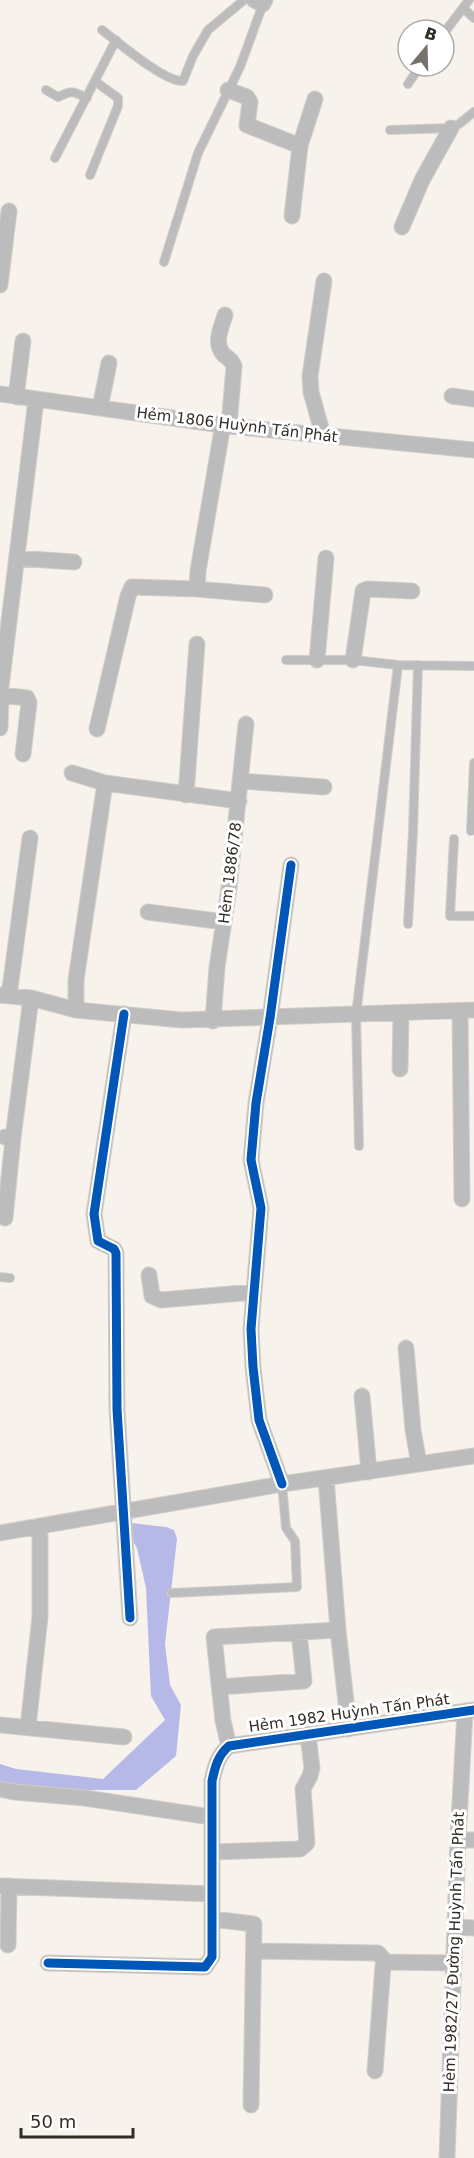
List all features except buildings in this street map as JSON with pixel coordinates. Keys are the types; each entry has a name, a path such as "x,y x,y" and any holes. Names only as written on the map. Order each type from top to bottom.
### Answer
{"street":[{"path":"228,90 247,97 250,102 247,124 300,146"},
{"path":"292,216 300,146 315,99"},
{"path":"402,227 422,180 452,128"},
{"path":"0,285 9,211"},
{"path":"323,435 311,392 310,376 324,281"},
{"path":"197,589 198,571 226,425 234,366 219,348 218,342 225,315"},
{"path":"16,397 23,340"},
{"path":"100,408 109,363"},
{"name":"Hẻm 1806 Huỳnh Tấn Phát","path":"0,394 226,425 474,450"},
{"path":"452,396 474,399"},
{"path":"0,728 0,695 36,400"},
{"path":"17,558 74,562"},
{"path":"317,660 326,558"},
{"path":"97,729 130,590 137,586 265,595"},
{"path":"353,660 363,591 368,589 412,591"},
{"path":"186,795 198,644"},
{"path":"0,695 24,698 29,703 23,754"},
{"name":"Hẻm 1886/78","path":"213,1021 217,967 239,801 246,724"},
{"path":"72,773 105,783 239,801"},
{"path":"241,781 324,787"},
{"path":"76,1010 76,980 105,783"},
{"path":"30,838 5,995 31,998 76,1010 182,1020 213,1021 467,1010 462,1199"},
{"path":"282,1484 259,1420 252,1348 261,1208 251,1160 256,1102 291,865"},
{"path":"148,912 224,922"},
{"path":"5,1218 9,1138 31,998"},
{"path":"400,1069 401,1013"},
{"path":"124,1014 94,1214 98,1241 116,1253 117,1409 130,1618"},
{"path":"149,1275 152,1296 160,1300 254,1292"},
{"path":"406,1348 413,1430 419,1464"},
{"path":"362,1396 369,1472"},
{"path":"0,1533 282,1484 474,1456"},
{"path":"326,1478 338,1630 349,1729"},
{"path":"28,1727 40,1617 40,1526"},
{"path":"48,1963 205,1966 212,1957 212,1781 215,1766 222,1752 229,1746 223,1721 214,1637 338,1630"},
{"path":"219,1687 304,1681 299,1632"},
{"name":"Hẻm 1982 Huỳnh Tấn Phát","path":"229,1746 470,1711"},
{"name":"Hẻm 1982/27 Đường Huỳnh Tấn Phát","path":"447,2158 458,1840 470,1711"},
{"path":"0,1725 124,1737"},
{"path":"213,1852 300,1849 307,1843 303,1789 312,1767 308,1735"},
{"path":"0,1789 85,1798 211,1817"},
{"path":"458,1840 474,1840"},
{"path":"8,1945 5,1886 212,1894"},
{"path":"212,1919 254,1924 251,2104"},
{"path":"455,1927 474,1928"},
{"path":"254,1951 378,1953 386,1962 454,1963"},
{"path":"375,2071 382,1970 386,1962"}],"lane":[{"path":"102,30 142,60 179,82 183,81 193,56 208,30 244,0"},
{"path":"455,18 469,0"},
{"path":"164,262 198,153 240,67 261,1"},
{"path":"463,8 474,18"},
{"path":"55,158 116,40"},
{"path":"408,84 412,78"},
{"path":"90,175 118,106 118,98 96,81"},
{"path":"46,90 58,97 67,92 75,92 87,98"},
{"path":"390,130 452,128 474,112"},
{"path":"286,660 353,660 398,665 474,666"},
{"path":"359,1146 356,1015 398,665"},
{"path":"408,924 418,665"},
{"path":"471,831 474,763"},
{"path":"454,839 450,916 474,916"},
{"path":"0,1277 10,1278"},
{"path":"172,1593 297,1587 295,1541 286,1528 282,1484"}],"water":[{"path":"131,1523 166,1527 174,1530 177,1539 165,1644 170,1685 181,1705 176,1756 136,1790 38,1790 0,1781 0,1764 16,1769 103,1779 165,1720 151,1696 146,1588 137,1548 129,1535"}],"cycle path":[{"path":"282,1484 259,1420 253,1367 251,1329 261,1208 251,1160 256,1103 291,865"},
{"path":"124,1014 94,1214 98,1241 114,1249 116,1253 117,1409 130,1618"},
{"path":"48,1963 205,1967 212,1957 212,1781 220,1757 229,1746 474,1710"}]}
